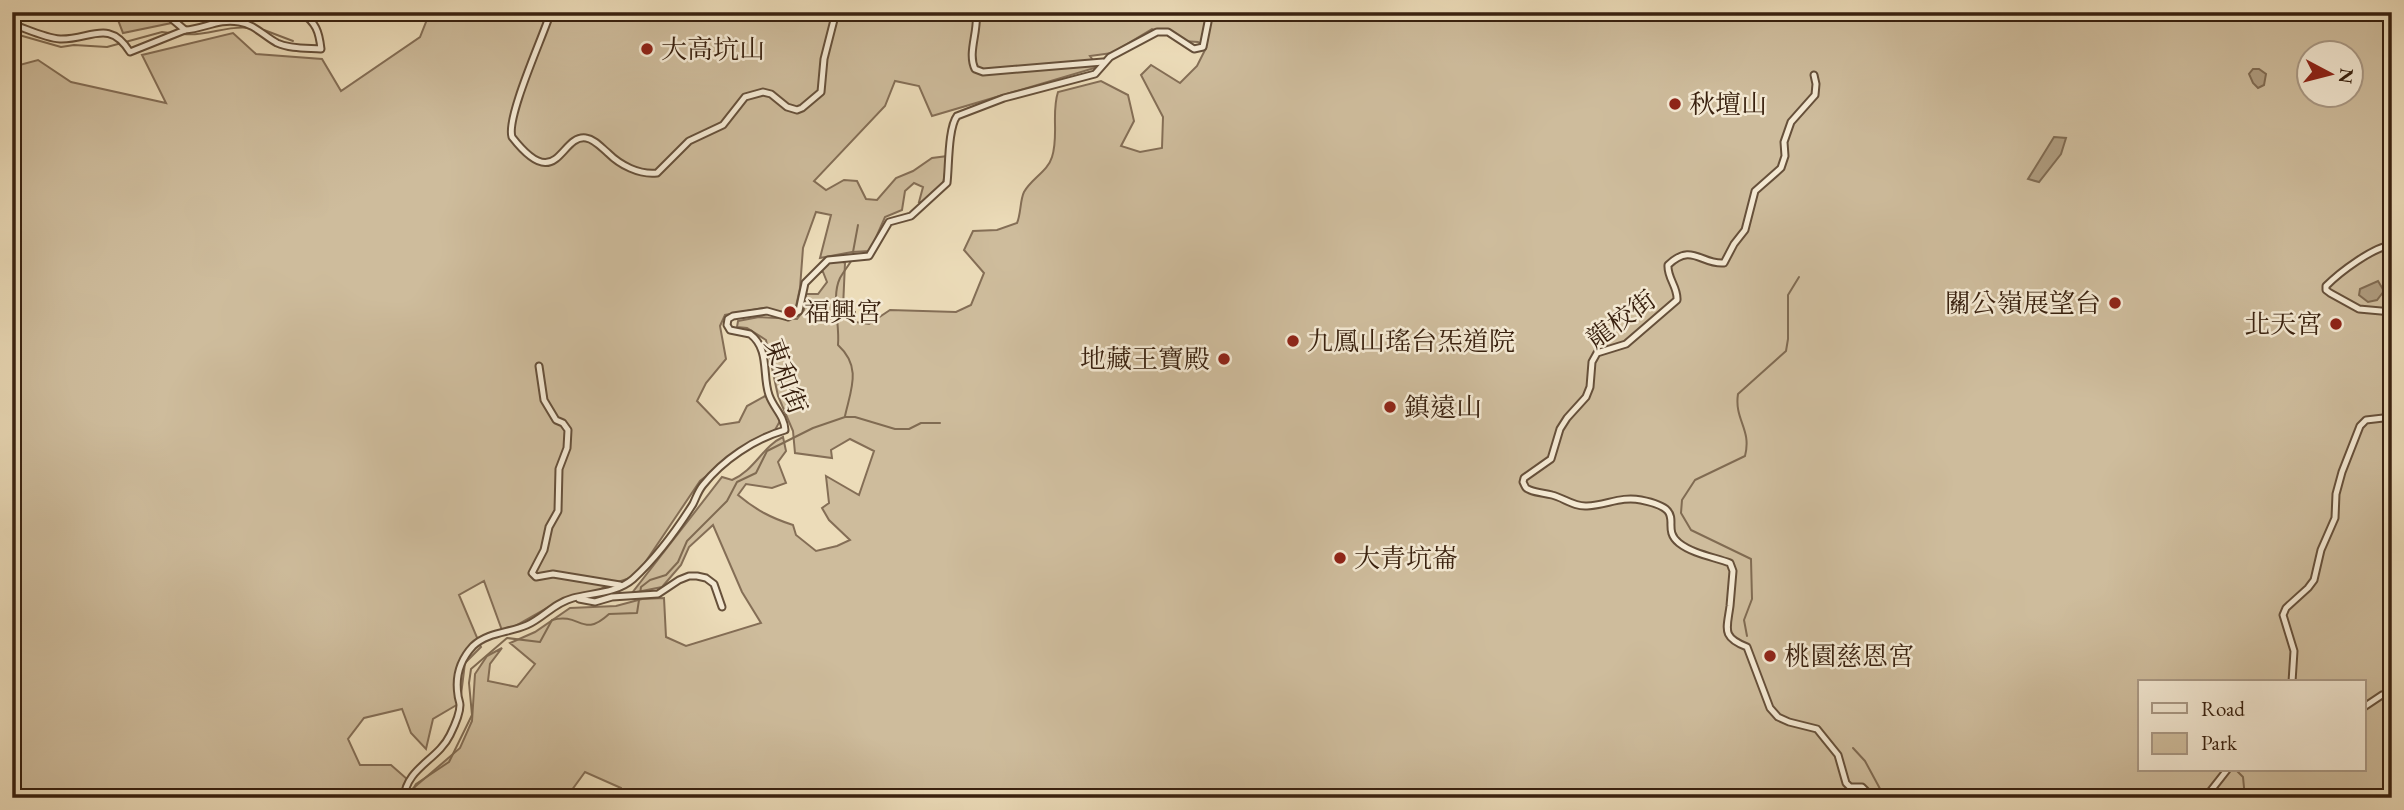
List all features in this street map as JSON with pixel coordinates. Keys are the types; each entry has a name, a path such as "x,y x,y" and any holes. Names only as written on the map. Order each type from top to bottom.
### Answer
{"street":[{"path":"169,12 183,31"},
{"path":"12,24 60,39 107,32 121,40 130,52 183,31 221,20 243,22 285,46 321,49 314,22 301,12"},
{"path":"553,12 518,101 511,124 512,137 518,146 539,162 556,160 570,143 580,138 589,138 619,163 650,174 657,173 689,141 723,125 745,97 763,92 771,94 787,107 797,110 812,100 821,92 824,59 836,12"},
{"path":"976,12 978,24 973,66 983,72 1103,62 1157,32 1168,32 1194,49 1203,47 1208,22 1207,12"},
{"name":"東和街","path":"404,798 407,783 413,774 437,753 452,733 460,705 458,669 473,647 496,633 529,624 548,609 575,598 624,585 661,548 703,485 721,466 760,438 785,430 785,420 772,403 768,392 761,348 750,334 730,330 728,319 767,311 788,317 794,315 799,311 805,283 828,260 869,256 889,222 911,216 947,183 952,131 957,116 1004,98 1095,74 1100,71 1103,62"},
{"name":"龍校街","path":"1814,75 1815,95 1791,122 1784,142 1782,168 1755,191 1745,230 1724,263 1717,264 1695,254 1675,258 1668,265 1669,276 1678,293 1677,300 1626,344 1597,353 1592,362 1590,387 1586,397 1560,429 1551,458 1532,471 1523,482 1532,491 1556,495 1578,507 1625,498 1657,504 1667,509 1672,517 1672,533 1677,541 1690,550 1730,563 1734,571 1725,627 1729,636 1747,647 1770,708 1778,717 1789,722 1817,729 1838,755 1846,783 1850,787 1862,787 1873,798"},
{"path":"2392,245 2383,246 2367,255 2326,286 2330,293 2359,309 2392,312"},
{"path":"539,366 544,400 556,420 564,423 568,430 567,448 559,470 558,511 549,527 544,550 532,573 536,577 553,574 624,585"},
{"path":"2292,680 2294,651 2283,615 2286,608 2314,580 2321,550 2335,518 2336,494 2342,471 2360,426 2366,420 2392,417"},
{"path":"575,598 595,602 658,594 679,580 697,576 714,584 722,607"},
{"path":"2366,706 2382,695 2392,693"},
{"path":"2205,798 2225,772"}],"green space":[{"path":"115,12 225,12 123,33"},
{"path":"430,12 2392,12 2392,798 622,798 621,788 585,772 566,798 413,798 410,791 460,748 472,721 475,674 487,656 502,648 490,664 488,681 517,687 535,664 510,643 535,632 570,608 616,606 642,599 664,598 666,637 686,646 761,623 742,592 713,525 689,547 681,565 662,587 632,593 722,477 732,480 740,476 776,441 783,437 786,451 778,462 786,483 772,488 746,484 738,495 764,513 793,525 796,535 816,551 850,540 829,520 822,508 829,503 826,476 859,495 874,451 850,439 831,450 832,458 795,453 793,431 778,396 766,340 747,328 737,327 738,321 759,317 797,319 804,310 805,294 818,294 827,282 823,272 818,272 819,265 837,259 845,263 843,308 855,312 855,322 869,324 890,310 956,312 971,305 984,273 964,250 973,231 997,230 1017,223 1024,192 1047,167 1052,157 1058,92 1101,81 1128,95 1134,121 1121,146 1140,152 1162,148 1163,117 1141,75 1151,65 1180,83 1197,66 1206,48 1198,42 1182,41 1152,29 1112,53 1090,56 1098,67 932,116 919,86 895,81 885,106 814,181 826,190 844,180 857,181 866,199 877,200 896,178 913,171 932,158 948,156 943,184 925,202 919,202 923,187 914,183 905,191 902,210 885,217 870,251 820,258 831,215 816,212 803,248 795,311 782,314 763,308 725,315 720,326 726,359 706,383 697,401 720,425 739,422 747,406 767,395 780,421 775,430 751,441 700,481 636,576 606,586 593,594 573,595 503,633 484,581 459,595 481,647 465,663 460,703 433,719 426,749 411,733 402,709 364,718 348,739 360,765 391,765 407,779 402,798 12,798 12,67 38,60 71,82 166,103 142,55 233,33 256,54 322,59 341,91 420,37"}],"shaded area":[{"path":"2253,69 2259,69 2266,74 2264,85 2258,88 2249,74"},
{"path":"2054,137 2066,138 2061,154 2039,182 2028,179"},
{"path":"2378,281 2384,291 2377,300 2368,302 2359,295 2360,289"}],"waterway":[{"path":"183,34 249,28"},
{"path":"264,30 293,41"},
{"path":"12,33 61,47 107,47 162,32 170,33"},
{"path":"853,252 858,225"},
{"path":"845,416 853,379 850,362 838,345 836,294 840,278 853,258"},
{"path":"1747,636 1744,620 1752,599 1751,559 1691,530 1681,513 1682,500 1695,480 1745,456 1747,447 1738,411 1738,394 1786,351 1788,295 1799,277"},
{"path":"414,798 411,793 416,784 449,762 472,715 469,683 471,669 507,638 540,642 552,620 562,618 587,625 600,621 609,614 637,613 641,587 650,580 666,575 678,562 687,541 727,501 737,482 756,473 767,451 813,428 845,417 855,417 895,429 909,429 921,423 940,423"},
{"path":"1853,748 1865,761 1885,798"},
{"path":"2238,772 2243,777 2245,798"}],"place":[{"name":"大高坑山","path":"647,49"},
{"name":"秋壇山","path":"1675,104"},
{"name":"關公嶺展望台","path":"2115,303"},
{"name":"福興宮","path":"790,312"},
{"name":"北天宮","path":"2336,324"},
{"name":"九鳳山瑤台炁道院","path":"1293,341"},
{"name":"地藏王寶殿","path":"1224,359"},
{"name":"鎮遠山","path":"1390,407"},
{"name":"大青坑崙","path":"1340,558"},
{"name":"桃園慈恩宮","path":"1770,656"}]}
